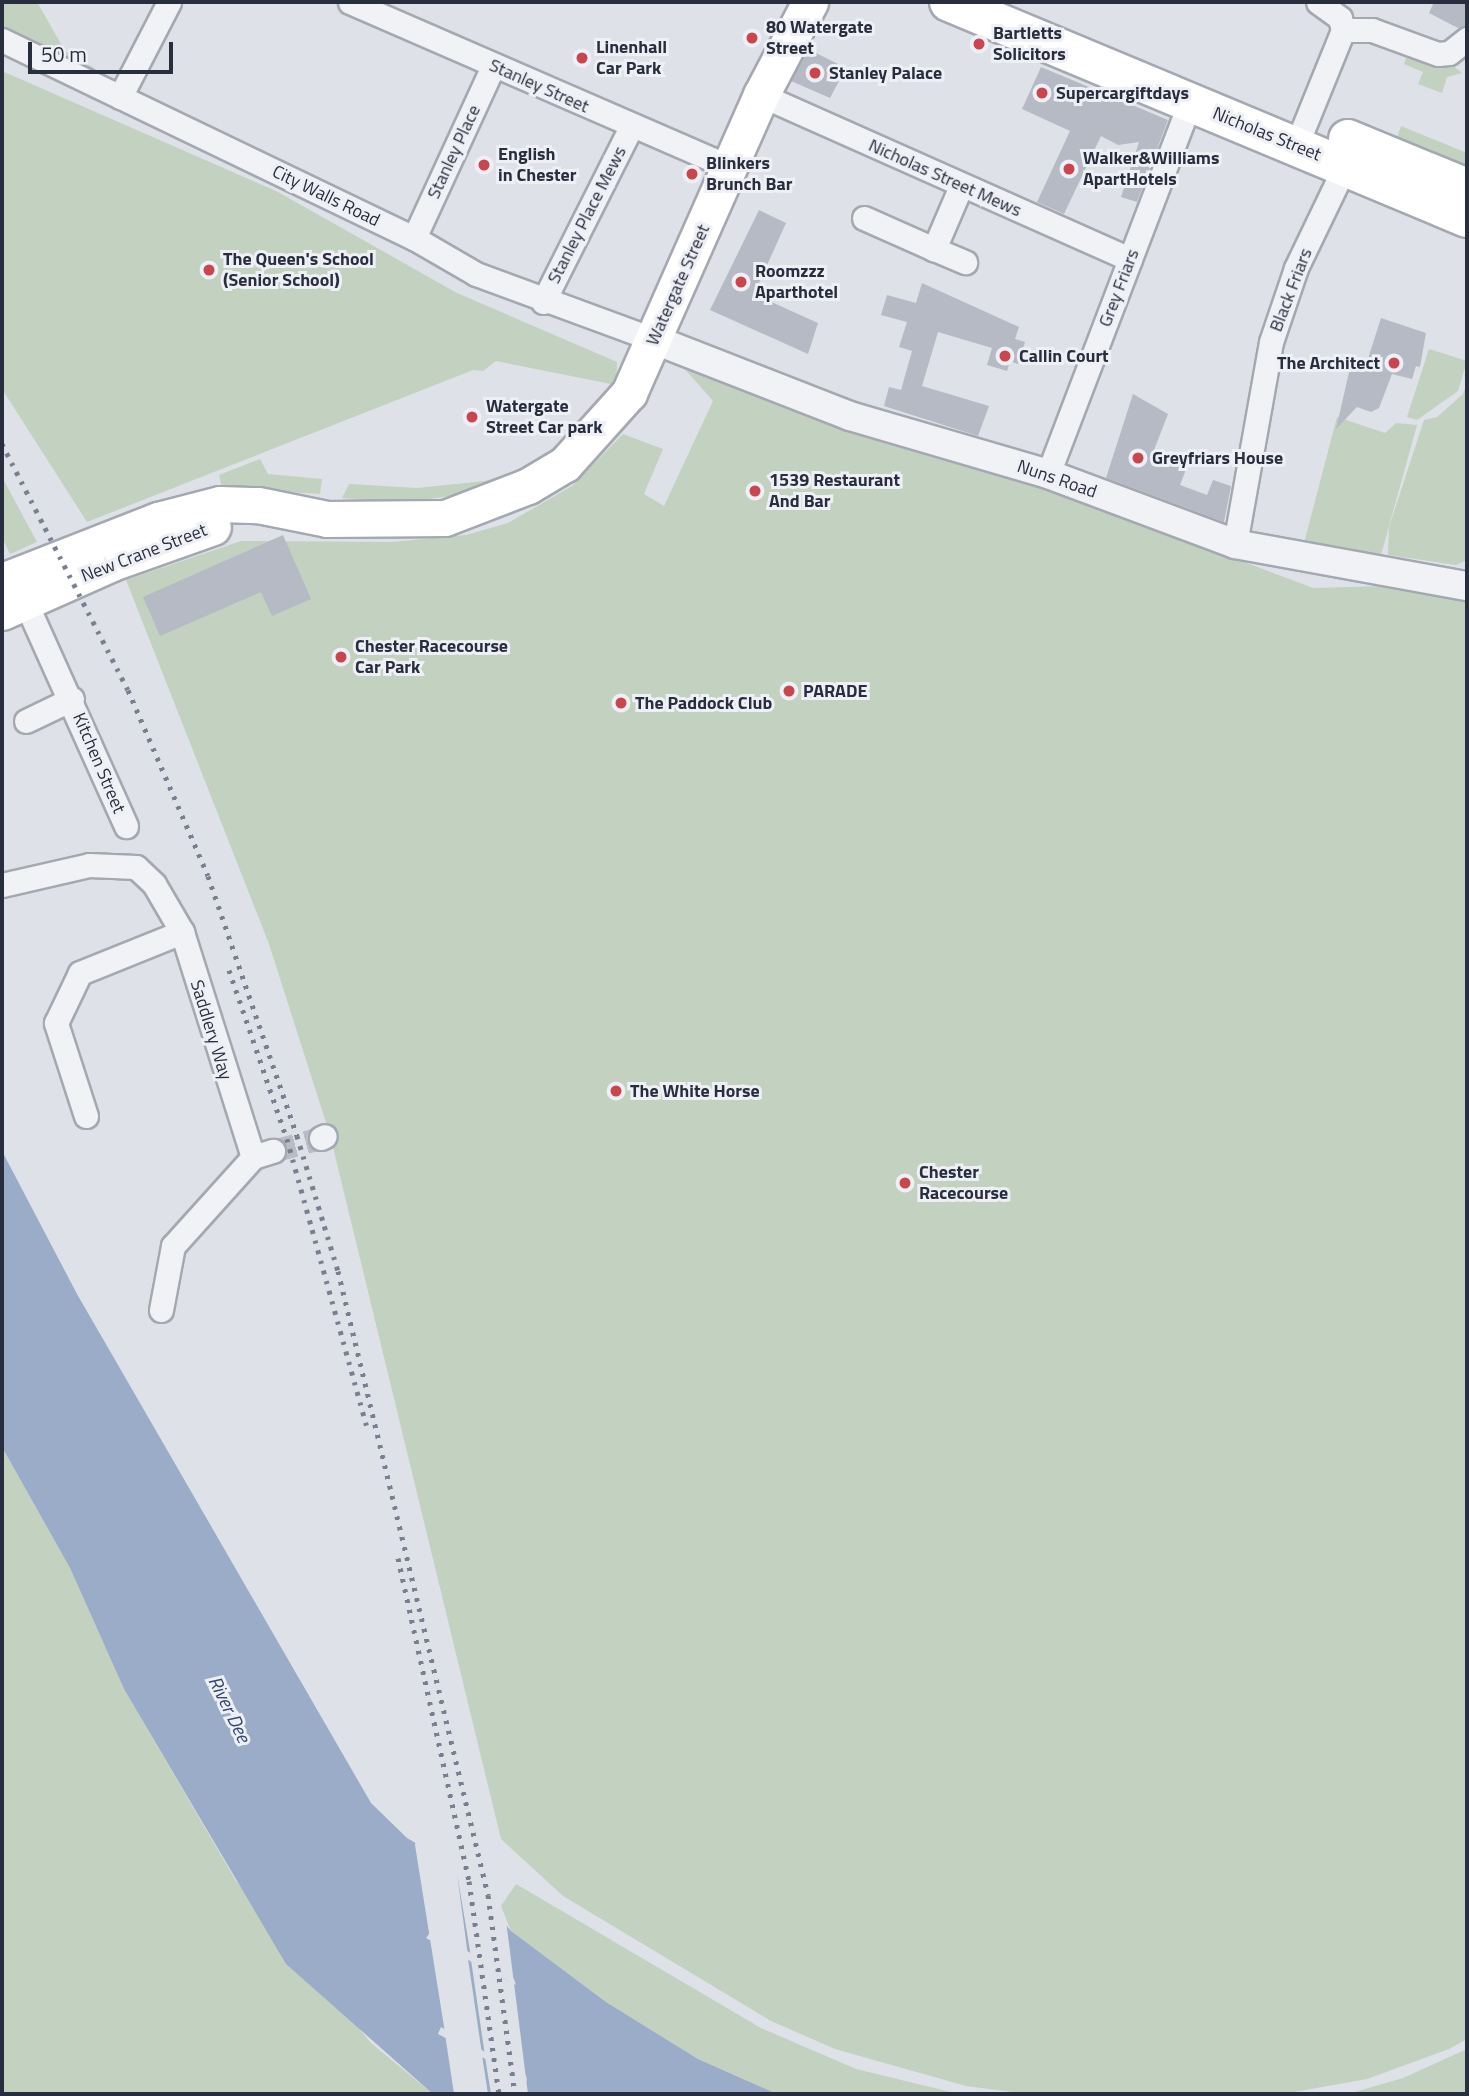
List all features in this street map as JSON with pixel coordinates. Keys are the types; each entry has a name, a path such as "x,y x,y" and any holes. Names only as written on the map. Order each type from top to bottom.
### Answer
{"highway":[{"name":"Nicholas Street","path":"949,2 1190,102 1301,134 1467,188"},
{"name":"Nicholas Street","path":"1020,2 1301,134 1345,166 1467,218"}],"main road":[{"name":"Watergate Street","path":"638,376 761,95 808,2"},
{"name":"New Crane Street","path":"11,593 158,520 220,503 293,513 409,521 445,518 485,505 565,464 598,433 638,376"}],"street":[{"path":"120,97 169,2"},
{"name":"Stanley Street","path":"350,2 631,127 730,167"},
{"path":"1301,134 1343,30 1340,18 1319,2"},
{"path":"1343,30 1372,30 1438,54 1464,42"},
{"name":"City Walls Road","path":"2,40 414,238 476,274 543,302 654,340"},
{"name":"Stanley Place","path":"414,238 493,66"},
{"name":"Nicholas Street Mews","path":"761,95 1130,259"},
{"name":"Grey Friars","path":"1048,474 1190,102"},
{"name":"Stanley Place Mews","path":"543,302 631,127"},
{"name":"Black Friars","path":"1235,544 1271,342 1296,268 1345,166"},
{"path":"934,248 961,186"},
{"path":"864,218 965,262"},
{"name":"Nuns Road","path":"654,340 850,416 1048,474 1235,544 1467,586"},
{"name":"Kitchen Street","path":"11,593 72,699 126,827"},
{"name":"Kitchen Street","path":"26,721 72,699"},
{"name":"Saddlery Way","path":"2,885 89,865 136,867 154,884 182,932 263,1154 173,1246 161,1310"},
{"path":"86,1116 56,1023 80,973 182,932"}],"green space":[{"path":"2,2 37,2 65,51 94,68 90,78 2,36"},
{"path":"1406,58 1452,65 1462,73 1447,77 1442,93 1418,84 1423,72 1404,64"},
{"name":"The Queen's School (Senior School)","path":"2,71 278,192 457,293 617,362 616,385 496,361 483,371 473,370 87,522 2,389"},
{"path":"1401,126 1467,153 1467,170 1396,141"},
{"path":"1429,349 1467,361 1458,391 1417,420 1407,417"},
{"name":"Chester Racecourse","path":"683,367 1041,485 1313,588 1386,586 1467,600 1467,2039 1449,2049 1367,2079 1283,2094 1027,2094 966,2086 835,2049 771,2021 563,1896 501,1839 330,1135 269,944 126,580 241,541 392,542 466,535 508,523 572,486 623,434 663,449 644,494 664,506 713,401"},
{"path":"1467,382 1467,560 1456,565 1388,555 1389,527 1424,420 1437,417 1463,394"},
{"path":"1337,417 1385,433 1396,423 1417,425 1381,555 1304,543"},
{"path":"260,459 268,474 322,479 320,494 222,488 219,475"},
{"path":"544,462 475,492 404,503 342,498 349,484 417,488 485,481"},
{"path":"2,477 37,542 10,554 2,537"},
{"path":"2,1447 70,1568 124,1689 236,1881 371,2043 433,2094 2,2094"},
{"path":"516,1884 761,2028 856,2069 959,2094 777,2094 698,2059 606,2002 511,1931 501,1906"},
{"path":"1467,2049 1467,2094 1348,2094 1403,2078"}],"water":[{"name":"River Dee","path":"2,1151 77,1294 371,1803 407,1838 460,1869 511,1931 606,2002 698,2059 777,2094 433,2094 286,1964 124,1689 70,1568 2,1447","holes":["432,1930 514,1979 516,1985 426,1938","441,2027 526,2075 527,2081 438,2034"]}],"pier":[{"path":"416,1840 462,1867 506,1920 528,2094 491,2094 485,2057 524,2078 485,2056 471,1960 512,1983 471,1957 457,1873 468,1956 430,1936 468,1959 482,2054 445,2033 415,1845"},
{"path":"445,2034 482,2055 488,2094 454,2094"}],"building":[{"path":"1434,2 1467,2 1467,25 1458,28 1429,13"},
{"name":"Stanley Palace","path":"808,49 846,68 830,98 791,81"},
{"name":"Walker&Williams ApartHotels","path":"1041,67 1168,120 1137,202 1121,197 1139,142 1118,145 1101,136 1064,214 1037,202 1070,131 1022,109"},
{"name":"Roomzzz Aparthotel","path":"759,210 786,223 754,294 818,323 808,354 710,310"},
{"name":"Callin Court","path":"922,283 1019,327 1015,339 1025,342 1018,364 1010,361 1007,371 987,365 992,348 938,332 922,386 989,406 978,436 884,406 889,387 901,390 912,351 899,347 907,322 881,315 887,295 916,303"},
{"name":"The Architect","path":"1381,318 1426,333 1420,367 1416,366 1412,379 1392,374 1379,408 1371,412 1357,407 1336,429 1350,368 1353,361 1366,365"},
{"name":"Greyfriars House","path":"1133,394 1168,414 1154,450 1188,464 1180,485 1207,495 1213,480 1231,486 1224,522 1106,478"},
{"path":"283,535 311,599 272,616 261,592 160,636 143,597"}],"tunnel":[{"path":"273,1151 321,1138"}],"railway":[{"path":"2,444 128,690 208,876 297,1136 338,1271 488,1895 515,2094"},
{"path":"229,970 287,1139 368,1432"},
{"path":"398,1558 469,1881 499,2094"}],"place":[{"name":"80 Watergate Street","path":"752,38"},
{"name":"Bartletts Solicitors","path":"979,44"},
{"name":"Linenhall Car Park","path":"582,58"},
{"name":"Stanley Palace","path":"815,73"},
{"name":"Supercargiftdays","path":"1042,93"},
{"name":"English in Chester","path":"484,165"},
{"name":"Walker&Williams ApartHotels","path":"1069,169"},
{"name":"Blinkers Brunch Bar","path":"692,174"},
{"name":"The Queen's School (Senior School)","path":"209,270"},
{"name":"Roomzzz Aparthotel","path":"741,282"},
{"name":"Callin Court","path":"1005,356"},
{"name":"The Architect","path":"1394,363"},
{"name":"Watergate Street Car park","path":"472,417"},
{"name":"Greyfriars House","path":"1138,458"},
{"name":"1539 Restaurant And Bar","path":"755,491"},
{"name":"Chester Racecourse Car Park","path":"341,657"},
{"name":"PARADE","path":"789,691"},
{"name":"The Paddock Club","path":"621,703"},
{"name":"The White Horse","path":"616,1091"},
{"name":"Chester Racecourse","path":"905,1183"}]}
